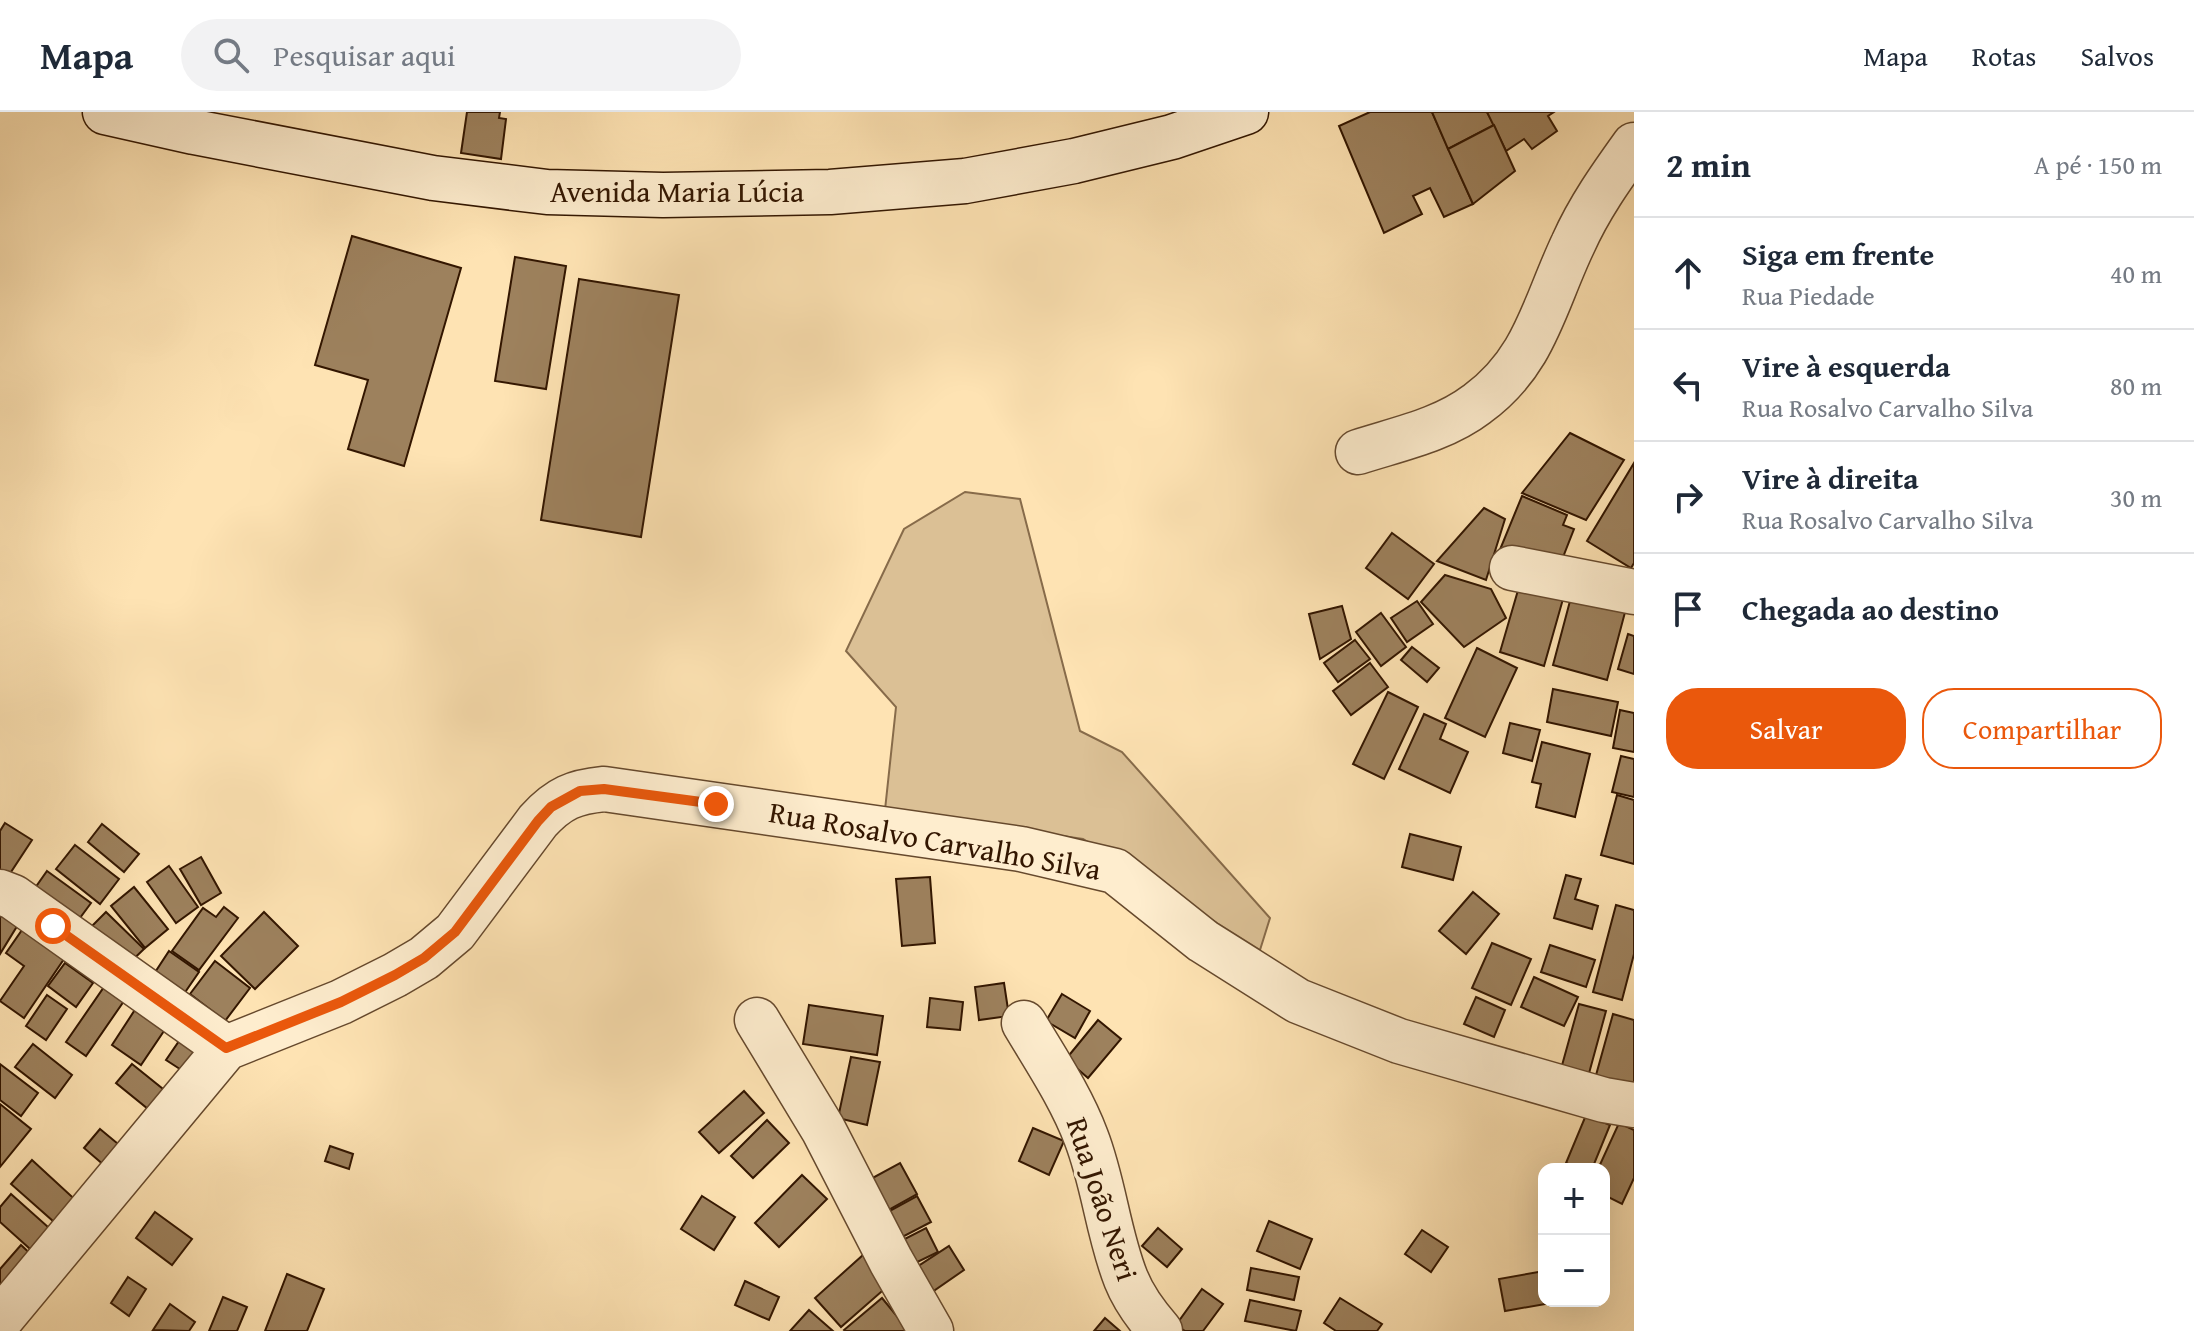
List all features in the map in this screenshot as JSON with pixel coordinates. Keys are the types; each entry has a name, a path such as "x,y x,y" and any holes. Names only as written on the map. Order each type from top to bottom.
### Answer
{"street":[{"name":"Avenida Maria Lúcia","path":"105,112 433,178 547,192 663,195 830,192 965,181 1088,158 1172,137 1246,112"},
{"path":"1358,452 1437,427 1477,405 1508,376 1529,348 1573,243 1605,184 1634,145"},
{"path":"1512,568 1634,592"},
{"name":"Rua Rosalvo Carvalho Silva","path":"226,1048 341,1002 424,958 455,932 551,807 580,791 604,789 1021,849 1115,871 1203,941 1298,1001 1399,1041 1604,1100 1634,1105"},
{"path":"0,892 13,897 226,1048 0,1320"},
{"path":"757,1020 823,1129 931,1331"},
{"name":"Rua João Neri","path":"1024,1023 1086,1135 1100,1176 1126,1279 1142,1310 1160,1331"}],"shaded area":[{"path":"965,492 1020,499 1080,731 1122,752 1270,918 1260,950 1083,839 885,810 896,707 846,651 904,529"}],"building":[{"path":"467,112 500,112 499,118 506,119 501,159 461,153"},
{"path":"1370,112 1432,112 1473,204 1444,217 1430,188 1413,196 1422,214 1384,233 1339,126"},
{"path":"1432,112 1487,112 1494,125 1448,149"},
{"path":"1487,112 1554,112 1548,116 1557,131 1532,149 1524,139 1506,151"},
{"path":"1494,125 1515,171 1473,204 1448,149"},
{"path":"352,236 461,268 404,466 348,449 368,380 315,365"},
{"path":"515,257 566,266 546,389 495,381"},
{"path":"579,279 679,295 641,537 541,520"},
{"path":"1570,433 1624,460 1586,520 1522,493"},
{"path":"1634,463 1634,563 1631,568 1587,541"},
{"path":"1522,496 1567,515 1563,525 1574,529 1556,575 1499,552"},
{"path":"1484,508 1505,519 1486,580 1437,561"},
{"path":"1392,533 1434,564 1408,599 1366,568"},
{"path":"1445,575 1491,589 1506,618 1464,647 1421,602"},
{"path":"1521,580 1565,592 1544,666 1500,652"},
{"path":"1574,586 1628,601 1607,680 1553,665"},
{"path":"1417,601 1433,624 1407,642 1391,618"},
{"path":"1342,606 1351,639 1320,659 1309,614"},
{"path":"1381,613 1406,647 1381,666 1356,632"},
{"path":"1628,634 1634,636 1634,674 1618,669"},
{"path":"1355,640 1370,659 1338,682 1324,663"},
{"path":"1412,647 1439,668 1427,682 1401,660"},
{"path":"1477,648 1517,668 1485,737 1445,718"},
{"path":"1370,663 1388,687 1351,715 1333,691"},
{"path":"1553,689 1618,702 1611,736 1547,722"},
{"path":"1388,692 1418,707 1384,779 1353,764"},
{"path":"1620,710 1634,713 1634,752 1613,748"},
{"path":"1424,714 1446,724 1440,739 1468,752 1450,793 1399,769"},
{"path":"1510,723 1540,730 1532,761 1503,753"},
{"path":"1542,742 1590,754 1575,817 1536,807 1541,784 1532,782"},
{"path":"1621,756 1634,759 1634,797 1612,792"},
{"path":"1617,795 1634,800 1634,864 1601,855"},
{"path":"5,823 32,840 7,878 0,873 0,831"},
{"path":"102,824 139,854 124,872 88,842"},
{"path":"1410,834 1461,847 1453,880 1402,867"},
{"path":"75,845 119,879 100,904 56,869"},
{"path":"201,857 221,893 201,905 180,869"},
{"path":"169,866 198,907 176,923 147,882"},
{"path":"47,871 91,903 71,930 28,898"},
{"path":"1566,875 1581,879 1575,899 1598,906 1592,929 1554,918"},
{"path":"930,877 935,943 902,946 896,879"},
{"path":"134,887 168,929 145,948 111,906"},
{"path":"1473,892 1499,914 1466,954 1439,931"},
{"path":"1616,905 1634,910 1634,954 1622,1000 1593,992"},
{"path":"224,907 238,918 199,970 172,951 203,908 216,917"},
{"path":"0,912 19,923 0,954"},
{"path":"106,912 144,949 122,970 85,933"},
{"path":"264,912 298,946 255,989 221,956"},
{"path":"22,930 64,959 24,1018 0,1001 24,966 6,953"},
{"path":"1492,943 1531,959 1511,1005 1472,988"},
{"path":"1550,945 1595,960 1586,987 1541,972"},
{"path":"169,951 199,972 179,1001 150,980"},
{"path":"215,961 250,988 225,1021 190,994"},
{"path":"65,963 93,983 76,1007 48,986"},
{"path":"1534,977 1578,997 1564,1026 1521,1007"},
{"path":"1004,983 1009,1016 979,1020 975,987"},
{"path":"104,987 124,1001 86,1056 66,1042"},
{"path":"1062,994 1090,1011 1075,1038 1046,1021"},
{"path":"47,995 67,1009 46,1040 26,1026"},
{"path":"1476,997 1505,1010 1494,1037 1464,1024"},
{"path":"930,998 963,1002 960,1030 927,1027"},
{"path":"140,1002 170,1022 141,1065 112,1045"},
{"path":"1579,1004 1606,1011 1588,1077 1561,1069"},
{"path":"809,1005 883,1016 877,1055 803,1044"},
{"path":"1613,1014 1634,1020 1634,1094 1593,1086"},
{"path":"1098,1020 1121,1039 1088,1078 1066,1059"},
{"path":"188,1028 208,1042 186,1073 166,1060"},
{"path":"33,1044 72,1075 55,1098 15,1067"},
{"path":"851,1057 880,1062 867,1125 838,1118"},
{"path":"0,1064 38,1093 21,1116 0,1100"},
{"path":"132,1064 168,1093 153,1113 116,1083"},
{"path":"744,1091 764,1113 719,1153 699,1132"},
{"path":"0,1104 31,1129 0,1167"},
{"path":"1586,1115 1610,1125 1594,1163 1566,1163"},
{"path":"767,1120 789,1143 753,1178 731,1156"},
{"path":"1619,1123 1634,1130 1634,1178 1622,1204 1610,1198 1610,1163 1601,1163"},
{"path":"1033,1128 1064,1141 1049,1175 1019,1161"},
{"path":"100,1129 129,1153 112,1172 84,1148"},
{"path":"330,1146 353,1154 349,1169 325,1161"},
{"path":"32,1160 82,1206 62,1229 11,1184"},
{"path":"900,1163 917,1194 874,1218 856,1187"},
{"path":"802,1175 827,1199 779,1247 755,1223"},
{"path":"11,1194 57,1235 39,1257 0,1222 0,1207"},
{"path":"702,1196 735,1217 714,1250 681,1229"},
{"path":"917,1196 931,1222 887,1245 873,1220"},
{"path":"155,1212 192,1239 172,1265 136,1238"},
{"path":"1269,1221 1312,1239 1300,1269 1257,1251"},
{"path":"926,1228 938,1252 905,1268 893,1245"},
{"path":"1158,1228 1182,1249 1167,1267 1142,1246"},
{"path":"1422,1230 1448,1247 1431,1272 1405,1254"},
{"path":"21,1245 36,1259 0,1296 0,1269"},
{"path":"949,1246 964,1270 922,1299 906,1274"},
{"path":"863,1255 889,1285 841,1327 815,1298"},
{"path":"1251,1268 1299,1277 1294,1300 1247,1290"},
{"path":"1538,1272 1538,1305 1505,1311 1499,1279"},
{"path":"287,1274 324,1289 307,1331 265,1331"},
{"path":"128,1277 146,1289 129,1316 111,1303"},
{"path":"745,1281 779,1297 769,1320 735,1305"},
{"path":"1202,1289 1223,1304 1203,1331 1185,1331 1176,1325"},
{"path":"223,1297 247,1307 237,1331 209,1331"},
{"path":"882,1298 909,1331 844,1330"},
{"path":"1340,1298 1382,1324 1377,1331 1336,1331 1324,1323"},
{"path":"1250,1300 1301,1311 1296,1331 1245,1321"},
{"path":"170,1304 195,1322 189,1331 153,1330"},
{"path":"809,1310 833,1331 790,1331"},
{"path":"1105,1318 1120,1331 1094,1331"}],"route":[{"path":"53,926 226,1048 341,1002 424,958 455,932 551,807 580,791 604,789 716,804"}]}
